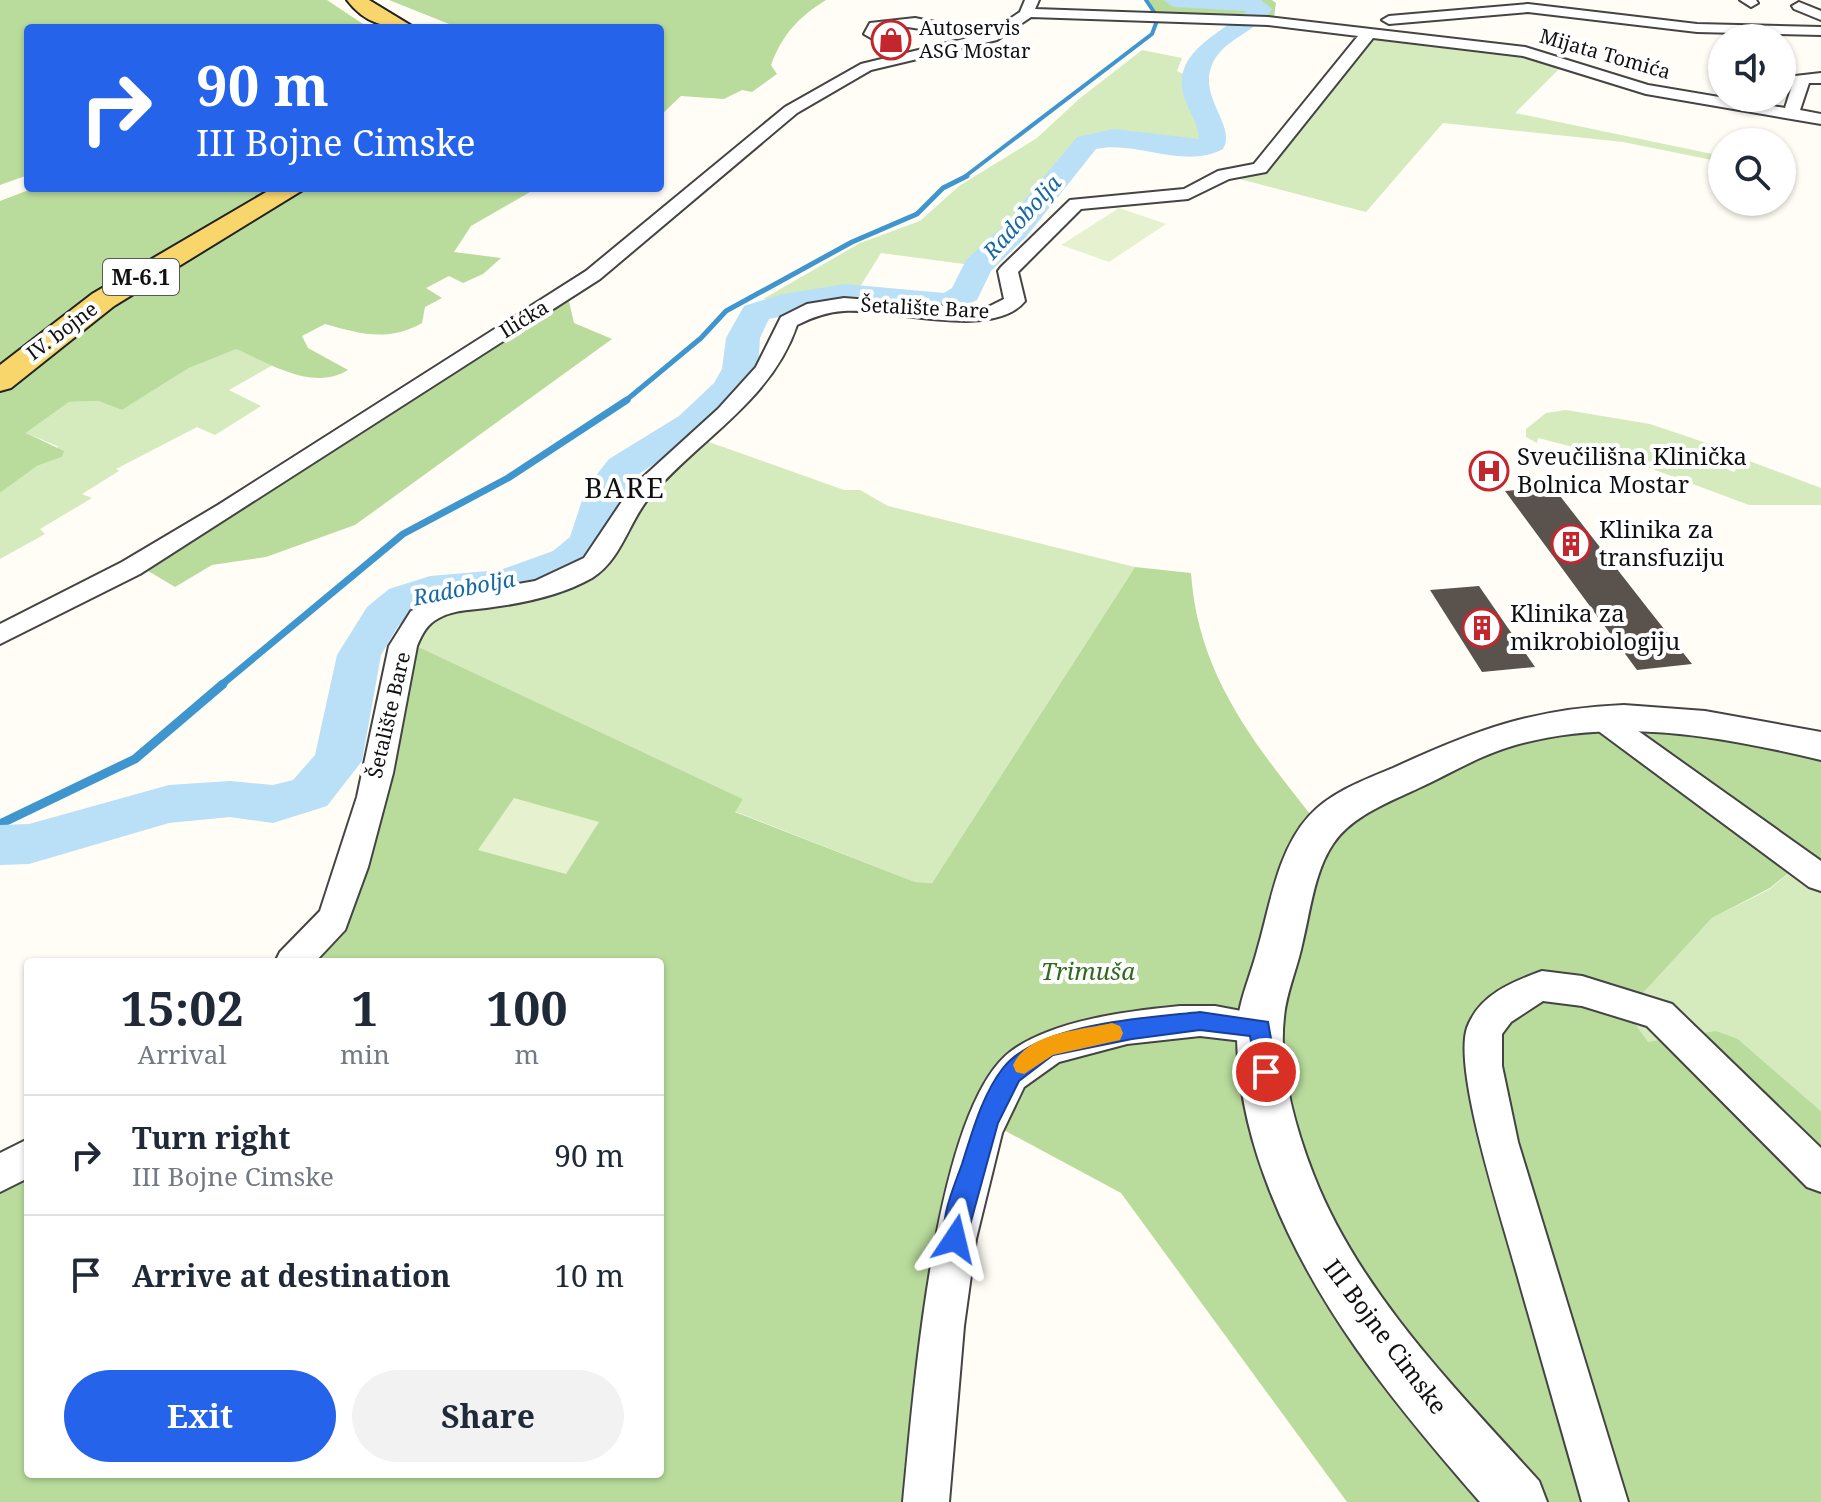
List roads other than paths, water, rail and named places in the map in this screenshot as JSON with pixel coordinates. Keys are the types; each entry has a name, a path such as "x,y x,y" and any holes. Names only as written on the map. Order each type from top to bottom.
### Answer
{"main road":[{"path":"357,0 374,15 395,24"},
{"name":"IV. bojne","path":"0,381 103,300 285,192"}],"street":[{"path":"1568,14 1584,0"},
{"path":"1799,6 1821,16"},
{"name":"Mijata Tomića","path":"1030,7 1155,18 1268,21 1525,52 1646,89 1821,119"},
{"name":"Ilićka","path":"0,635 131,568 227,510 593,275 674,211 740,150 791,110 866,67 992,37 1030,7"},
{"path":"1360,32 1353,27 1459,7 1518,8 1708,28"},
{"path":"871,34 875,26 885,23 932,26 992,37"},
{"path":"1796,32 1821,31"},
{"name":"Šetalište Bare","path":"296,958 331,924 357,856 395,697 396,670 406,641 421,617 448,606 547,586 584,570 602,555 617,525 640,493 681,449 749,389 783,341 788,321 800,312 866,304 996,314 1015,301 1008,271 1076,204 1188,194 1224,175 1260,168 1360,32"},
{"path":"1796,37 1819,48"},
{"path":"1790,114 1802,87 1801,79 1821,78"},
{"name":"III Bojne Cimske","path":"1518,1502 1426,1398 1325,1260 1288,1174 1269,1093 1260,1028 1294,890 1321,829 1352,805 1474,746 1532,729 1635,719 1733,728 1821,746"},
{"path":"1603,720 1821,878"},
{"path":"1605,1502 1499,1142 1484,1066 1484,1031 1498,1011 1519,995 1542,986 1582,991 1659,1015 1821,1174"},
{"path":"926,1502 943,1320 960,1208 987,1121 1011,1074 1048,1047 1132,1029 1200,1021 1260,1028"},
{"path":"0,1174 24,1159"}],"waterway":[{"name":"Radobolja","path":"963,178 1152,34 1158,18 1146,0"},
{"name":"Radobolja","path":"0,845 29,844 169,804 230,799 273,804 310,793 338,761 359,655 382,617 404,599 430,590 505,583 568,560 589,543 606,488 623,467 692,424 728,389 740,369 743,338 756,313 783,304 845,294 950,303 966,293 977,267 1015,231 1087,143 1114,137 1186,148 1204,148 1213,143 1211,127 1195,88 1200,64 1216,43 1261,9 1248,2 1174,0"},
{"name":"Radobolja","path":"963,178 967,176"},
{"name":"Radobolja","path":"624,402 701,338 726,311 852,242 917,214 943,188 963,178"},
{"name":"Radobolja","path":"220,686 403,534 508,478 624,402"},
{"name":"Radobolja","path":"0,824 135,759 223,684"}],"place":[{"name":"Autoservis ASG Mostar","path":"891,40"},
{"name":"Sveučilišna Klinička Bolnica Mostar","path":"1489,471"},
{"name":"Klinika za transfuziju","path":"1571,544"},
{"name":"Klinika za mikrobiologiju","path":"1482,628"}],"district":[{"name":"BARE","path":"625,488"}],"park label":[{"name":"Trimuša","path":"1088,972"}]}
